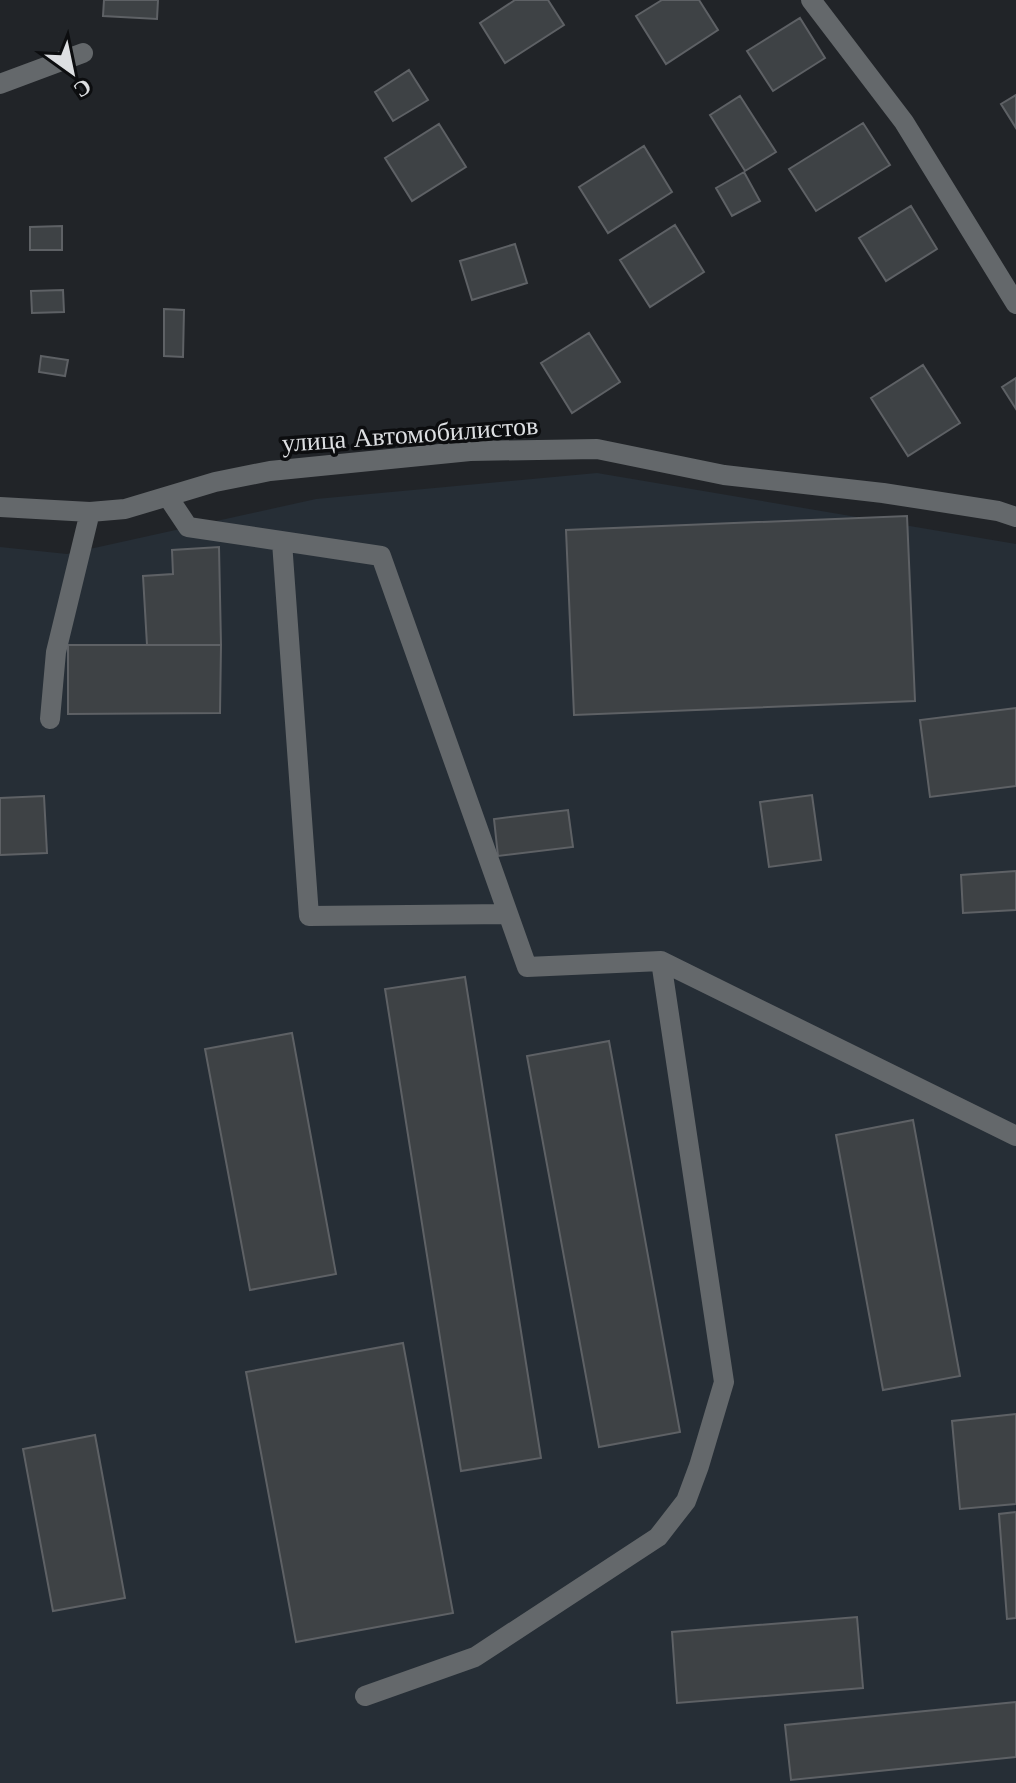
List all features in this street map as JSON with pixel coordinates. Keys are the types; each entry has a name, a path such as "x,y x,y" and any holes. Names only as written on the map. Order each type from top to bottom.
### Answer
{"street":[{"path":"811,0 904,122 1016,304"},
{"path":"0,84 83,53"},
{"name":"улица Автомобилистов","path":"0,507 90,512 125,509 215,482 270,471 470,451 597,449 724,475 883,493 998,511 1016,517"},
{"path":"168,497 188,527 381,556 527,967 661,961 1016,1136"},
{"path":"50,719 56,652 90,512"},
{"path":"282,542 309,916 508,914"},
{"path":"365,1696 475,1657 658,1537 686,1501 724,1382 661,961"}],"shaded area":[{"path":"597,473 1016,544 1016,1783 0,1783 0,547 67,554 316,499"}],"building":[{"path":"104,0 158,0 157,19 103,16"},
{"path":"515,0 548,0 564,25 505,63 480,23"},
{"path":"662,0 699,0 718,30 666,64 636,16"},
{"path":"800,18 825,58 773,91 747,51"},
{"path":"409,70 428,100 393,121 375,92"},
{"path":"1016,95 1016,128 1001,104"},
{"path":"740,96 776,152 745,171 710,115"},
{"path":"863,123 890,165 816,211 789,169"},
{"path":"439,124 466,167 412,201 385,158"},
{"path":"644,146 672,192 608,233 579,187"},
{"path":"744,172 760,201 732,216 716,188"},
{"path":"911,206 937,249 886,281 859,238"},
{"path":"675,225 704,272 650,307 620,260"},
{"path":"62,226 62,250 30,250 30,227"},
{"path":"515,244 527,283 472,300 460,261"},
{"path":"63,290 64,312 32,313 31,291"},
{"path":"164,309 184,310 183,357 164,356"},
{"path":"589,333 620,382 572,413 541,363"},
{"path":"41,356 68,360 65,376 39,372"},
{"path":"923,365 960,423 908,456 871,398"},
{"path":"1016,378 1016,409 1002,387"},
{"path":"907,516 915,701 574,715 566,530"},
{"path":"219,547 221,645 147,645 143,576 173,574 172,550"},
{"path":"68,645 221,645 220,713 68,714"},
{"path":"1016,708 1016,786 930,797 920,720"},
{"path":"812,795 821,860 769,867 760,802"},
{"path":"44,796 47,853 0,855 0,798"},
{"path":"568,810 573,847 498,856 494,819"},
{"path":"1016,871 1016,910 963,913 961,875"},
{"path":"465,977 541,1458 461,1471 385,989"},
{"path":"292,1033 336,1274 250,1290 205,1049"},
{"path":"609,1041 680,1432 599,1447 527,1056"},
{"path":"913,1120 960,1376 883,1390 836,1135"},
{"path":"403,1343 453,1613 296,1642 246,1372"},
{"path":"1016,1414 1016,1504 960,1509 952,1421"},
{"path":"95,1435 125,1598 53,1611 23,1449"},
{"path":"1016,1512 1016,1618 1007,1619 999,1514"},
{"path":"857,1617 863,1688 677,1703 672,1632"},
{"path":"1016,1702 1016,1757 791,1780 785,1725"}]}
